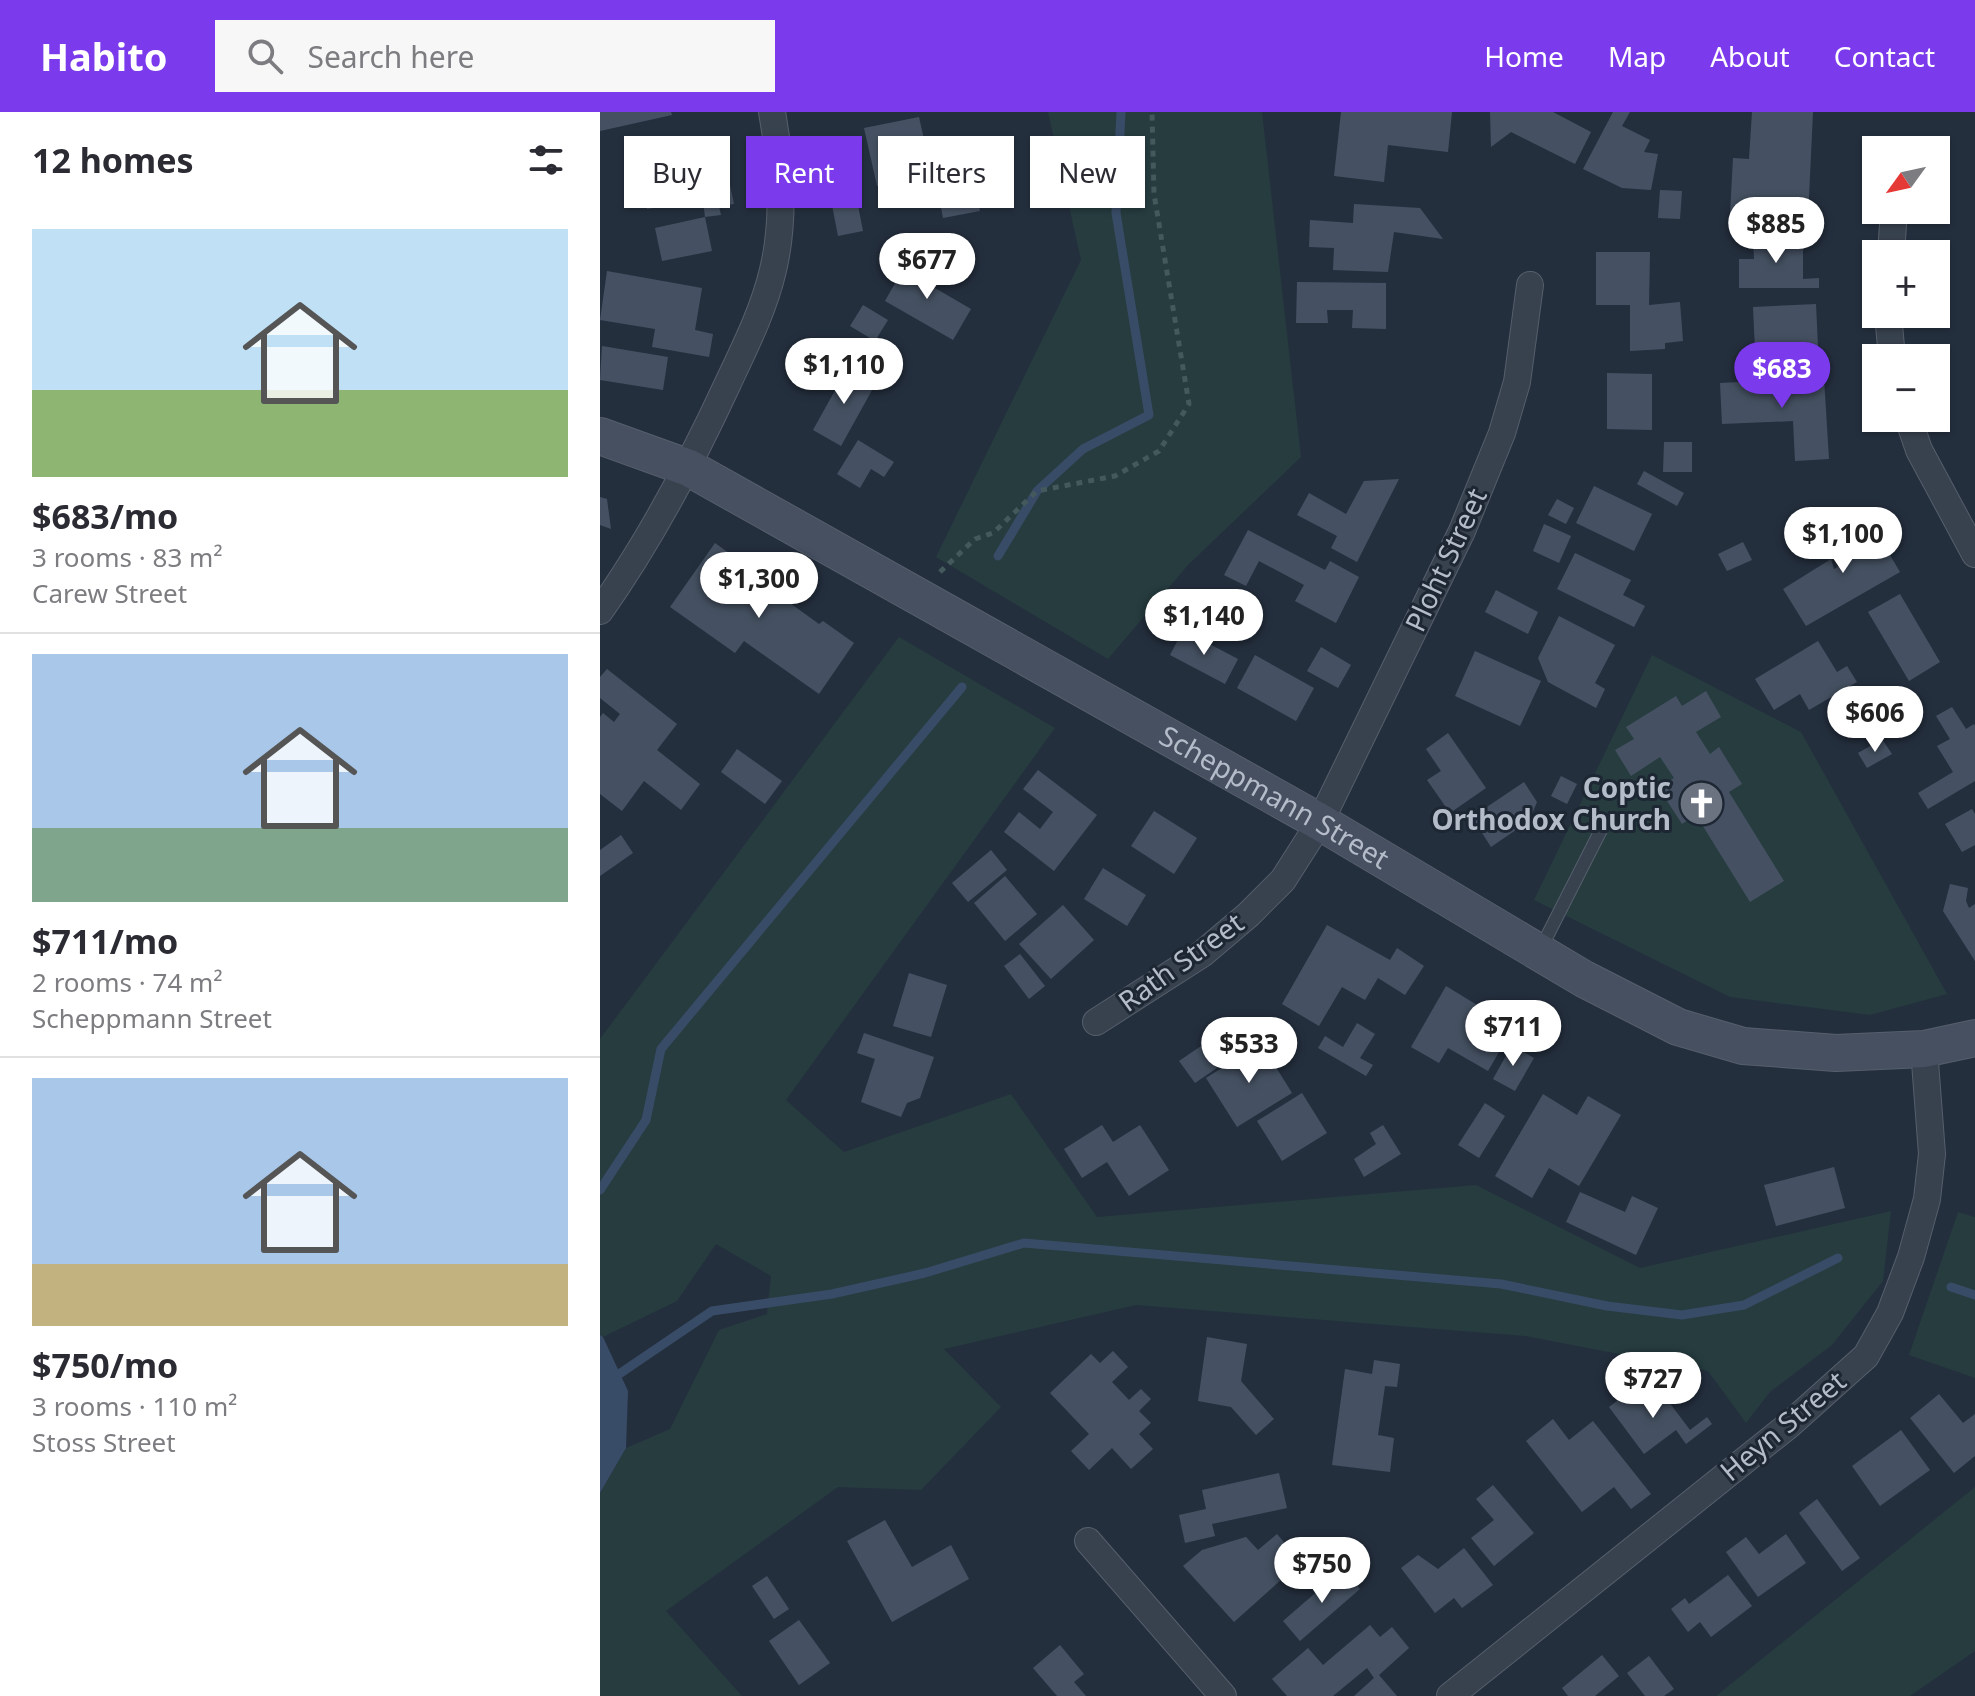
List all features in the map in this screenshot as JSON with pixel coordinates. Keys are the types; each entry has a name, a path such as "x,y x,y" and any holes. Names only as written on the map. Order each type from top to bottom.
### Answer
{"street":[{"path":"600,611 624,577 689,468 752,330 773,270 780,215 777,138 772,112"},
{"name":"Ploht Street","path":"1320,822 1462,531 1502,433 1517,382 1530,285"},
{"path":"1913,432 1919,450 1975,554"},
{"name":"Scheppmann Street","path":"600,436 689,468 1320,822 1584,979 1678,1027 1743,1046 1836,1053 1924,1049 1975,1038"},
{"name":"Rath Street","path":"1096,1022 1202,954 1248,915 1283,880 1320,822"},
{"name":"Heyn Street","path":"1450,1696 1789,1425 1866,1356 1890,1313 1911,1257 1927,1199 1932,1154 1924,1049"},
{"path":"1088,1541 1223,1696"}],"lane":[{"path":"1538,952 1604,824"}],"path":[{"path":"918,597 950,559 975,539 993,533 1037,491 1115,476 1159,451 1189,404 1154,194 1152,112"}],"green space":[{"path":"1048,112 1262,112 1301,457 1188,565 1108,659 936,557 1081,260 1069,208 1145,208 1145,136 1053,136"},
{"path":"899,637 1055,728 786,1100 844,1152 1011,1094 1097,1217 1476,1185 1640,1268 1891,1211 1883,1281 1832,1345 1770,1392 1746,1423 1708,1371 1525,1336 1136,1305 944,1349 1001,1407 921,1490 838,1487 666,1611 742,1696 600,1696 600,1493 626,1448 670,1429 719,1330 767,1314 771,1276 716,1244 677,1301 603,1337 600,1335 600,1039"},
{"path":"1652,655 1801,732 1947,994 1870,1015 1730,997 1534,900"},
{"path":"1958,1212 1975,1217 1975,1378 1909,1355"},
{"path":"1975,1487 1975,1651 1910,1696 1716,1696"}],"water":[{"path":"600,1335 628,1391 626,1448 600,1493"}],"building":[{"path":"600,112 671,112 672,115 600,131"},
{"path":"1341,112 1452,112 1448,152 1388,145 1384,182 1334,176"},
{"path":"1490,112 1553,112 1591,132 1575,164 1511,132 1491,147"},
{"path":"1613,112 1630,112 1622,126 1650,140 1644,152 1658,154 1651,190 1622,188 1583,169"},
{"path":"1752,112 1813,112 1808,218 1730,214 1733,158 1749,159"},
{"path":"919,117 923,136 878,136 877,186 864,128"},
{"path":"1660,190 1682,191 1680,219 1658,218"},
{"path":"1354,204 1420,208 1443,239 1394,232 1388,272 1333,270 1334,248 1309,247 1310,220 1353,223"},
{"path":"704,208 719,208 721,215 705,217"},
{"path":"833,208 859,208 863,231 838,236"},
{"path":"941,208 979,208 980,211 943,218"},
{"path":"705,217 712,251 662,261 655,228"},
{"path":"1803,237 1803,279 1819,278 1819,288 1739,288 1739,259 1754,259 1753,238"},
{"path":"1596,252 1650,252 1649,305 1680,302 1683,341 1665,343 1665,349 1630,351 1630,305 1596,305"},
{"path":"908,260 940,279 935,288 971,309 953,340 885,301"},
{"path":"607,271 702,288 695,330 713,334 709,357 652,347 655,329 600,320"},
{"path":"1297,282 1386,283 1386,329 1352,328 1353,310 1327,310 1328,323 1296,323"},
{"path":"1816,304 1818,347 1755,350 1753,307"},
{"path":"863,305 888,320 875,341 850,326"},
{"path":"602,346 668,357 663,390 600,380"},
{"path":"848,367 876,383 841,446 813,430"},
{"path":"1607,373 1652,374 1652,430 1607,429"},
{"path":"1824,378 1829,459 1795,461 1793,421 1722,424 1720,383"},
{"path":"858,440 894,462 884,477 871,469 860,488 837,474"},
{"path":"1664,442 1692,442 1692,472 1663,472"},
{"path":"1644,471 1684,493 1677,506 1637,484"},
{"path":"1399,479 1357,562 1331,548 1337,536 1297,515 1309,493 1346,514 1364,481"},
{"path":"1594,486 1652,514 1634,551 1576,523"},
{"path":"600,497 607,499 611,529 600,525"},
{"path":"1557,499 1574,508 1566,524 1548,515"},
{"path":"1862,508 1900,572 1806,626 1783,589 1831,559 1834,569 1864,552 1844,518"},
{"path":"1544,524 1571,536 1559,563 1533,551"},
{"path":"1248,530 1325,570 1330,561 1359,577 1336,623 1295,601 1304,585 1259,561 1246,586 1224,575"},
{"path":"1743,542 1752,560 1727,571 1718,554"},
{"path":"715,543 754,571 751,575 819,624 823,621 854,643 819,694 744,641 735,653 670,607"},
{"path":"1575,553 1631,580 1623,595 1645,606 1634,627 1557,589"},
{"path":"1496,590 1538,612 1528,634 1485,612"},
{"path":"1900,594 1940,662 1909,681 1868,612"},
{"path":"1559,616 1615,645 1595,683 1605,689 1596,708 1548,682 1538,658"},
{"path":"1183,630 1238,659 1225,684 1170,655"},
{"path":"1818,641 1837,672 1847,666 1857,682 1809,710 1800,694 1774,710 1755,679"},
{"path":"1321,647 1351,665 1338,688 1307,671"},
{"path":"1475,651 1541,681 1520,726 1455,696"},
{"path":"1255,655 1314,688 1296,721 1237,688"},
{"path":"607,669 677,724 657,750 700,784 681,810 644,781 622,811 600,794 600,717 603,713 614,722 620,714 600,698 600,677"},
{"name":"Coptic Orthodox Church","path":"1706,691 1721,717 1696,732 1710,754 1719,747 1742,784 1729,792 1784,881 1750,902 1696,815 1682,824 1658,787 1674,778 1660,757 1631,776 1615,750 1634,739 1626,727 1676,696 1682,706"},
{"path":"1870,701 1883,721 1863,733 1851,712"},
{"path":"1952,707 1966,729 1975,726 1975,781 1928,809 1918,793 1953,772 1937,746 1950,739 1936,716"},
{"path":"1448,733 1486,788 1450,813 1427,780 1441,771 1426,749"},
{"path":"1882,739 1892,754 1867,768 1858,753"},
{"path":"737,749 782,781 765,804 721,772"},
{"path":"1038,770 1097,815 1054,871 1004,832 1019,812 1040,829 1053,812 1023,789"},
{"path":"1561,776 1577,784 1567,804 1551,796"},
{"path":"1524,782 1537,802 1529,821 1491,847 1472,817"},
{"path":"1972,809 1975,814 1975,845 1962,852 1945,824"},
{"path":"1154,811 1197,838 1174,874 1131,846"},
{"path":"621,835 633,853 600,876 600,850"},
{"path":"991,850 1007,870 968,902 952,883"},
{"path":"1103,868 1146,895 1127,926 1084,899"},
{"path":"1005,876 1037,914 1005,941 974,903"},
{"path":"1950,884 1968,888 1966,901 1969,908 1975,904 1975,961 1943,911"},
{"path":"1063,905 1094,940 1051,979 1019,944"},
{"path":"1327,925 1390,960 1397,948 1424,966 1405,995 1378,978 1365,1000 1342,987 1319,1026 1282,1004"},
{"path":"1020,954 1045,986 1029,999 1004,966"},
{"path":"909,973 947,985 931,1037 893,1026"},
{"path":"1446,986 1482,1008 1474,1022 1506,1040 1488,1071 1448,1048 1439,1063 1411,1047"},
{"path":"1357,1023 1375,1034 1360,1058 1373,1065 1366,1076 1318,1048 1325,1036 1343,1047"},
{"path":"864,1033 934,1057 920,1098 907,1103 901,1117 861,1102 875,1059 857,1053"},
{"path":"1261,1043 1292,1093 1237,1127 1206,1078"},
{"path":"1512,1045 1534,1058 1515,1091 1493,1079"},
{"path":"1201,1046 1217,1068 1195,1083 1179,1061"},
{"path":"1302,1093 1327,1133 1282,1161 1257,1121"},
{"path":"1543,1094 1577,1115 1588,1096 1621,1115 1579,1186 1549,1168 1532,1198 1495,1176"},
{"path":"1485,1103 1505,1116 1479,1158 1458,1145"},
{"path":"1102,1125 1113,1142 1140,1125 1169,1170 1129,1196 1107,1162 1082,1178 1064,1149"},
{"path":"1383,1125 1401,1154 1364,1177 1354,1159 1376,1144 1370,1133"},
{"path":"1834,1167 1845,1208 1776,1226 1764,1185"},
{"path":"1580,1192 1625,1212 1632,1196 1658,1208 1636,1255 1566,1222"},
{"path":"1207,1337 1247,1344 1241,1381 1274,1419 1256,1435 1231,1407 1198,1401"},
{"path":"1113,1351 1128,1367 1112,1382 1129,1400 1141,1389 1151,1399 1139,1411 1151,1423 1139,1434 1153,1449 1131,1469 1112,1448 1089,1470 1071,1451 1089,1434 1050,1393 1091,1354 1100,1363"},
{"path":"1374,1360 1400,1364 1397,1387 1385,1386 1378,1435 1394,1438 1390,1472 1332,1465 1345,1369 1372,1374"},
{"path":"1631,1390 1641,1404 1660,1390 1690,1430 1707,1417 1712,1424 1686,1444 1676,1430 1644,1454 1609,1407"},
{"path":"1939,1394 1963,1423 1975,1414 1975,1456 1954,1473 1910,1418"},
{"path":"1553,1419 1569,1440 1593,1421 1651,1494 1631,1509 1614,1487 1582,1512 1526,1441"},
{"path":"1901,1430 1930,1470 1880,1506 1852,1466"},
{"path":"1279,1473 1287,1508 1212,1524 1215,1536 1185,1543 1179,1515 1206,1509 1202,1490"},
{"path":"1493,1485 1534,1533 1494,1566 1471,1538 1494,1520 1476,1499"},
{"path":"1817,1499 1860,1558 1842,1571 1799,1513"},
{"path":"885,1520 912,1567 951,1545 969,1579 892,1622 847,1541"},
{"path":"1277,1534 1301,1562 1234,1622 1183,1566 1202,1550 1246,1537 1258,1550"},
{"path":"1786,1534 1806,1563 1758,1597 1726,1552 1746,1537 1759,1554"},
{"path":"1464,1548 1493,1585 1462,1608 1454,1598 1435,1613 1401,1568 1418,1555 1438,1569"},
{"path":"1343,1569 1360,1589 1300,1641 1283,1621"},
{"path":"1728,1575 1752,1606 1711,1637 1700,1622 1688,1632 1671,1609 1685,1598 1689,1604"},
{"path":"767,1576 789,1609 774,1619 752,1586"},
{"path":"799,1620 830,1663 799,1685 769,1641"},
{"path":"1370,1625 1380,1637 1392,1627 1409,1648 1379,1675 1397,1696 1354,1696 1374,1678 1367,1668 1333,1696 1287,1696 1272,1679 1308,1648 1323,1665"},
{"path":"1060,1645 1084,1674 1074,1682 1086,1696 1057,1696 1033,1668"},
{"path":"1602,1655 1619,1676 1595,1696 1568,1696 1562,1688"},
{"path":"1649,1656 1674,1689 1664,1696 1645,1696 1627,1673"}],"waterway":[{"path":"998,556 1037,491 1083,449 1149,415 1116,213 1121,112"},
{"path":"600,1190 646,1120 661,1049 962,687"},
{"path":"600,1387 712,1311 832,1294 925,1273 1024,1243 1501,1284 1607,1306 1682,1315 1744,1305 1838,1258"},
{"path":"1951,1287 1975,1295"}],"place":[{"name":"Coptic Orthodox Church","path":"1702,804"}]}
